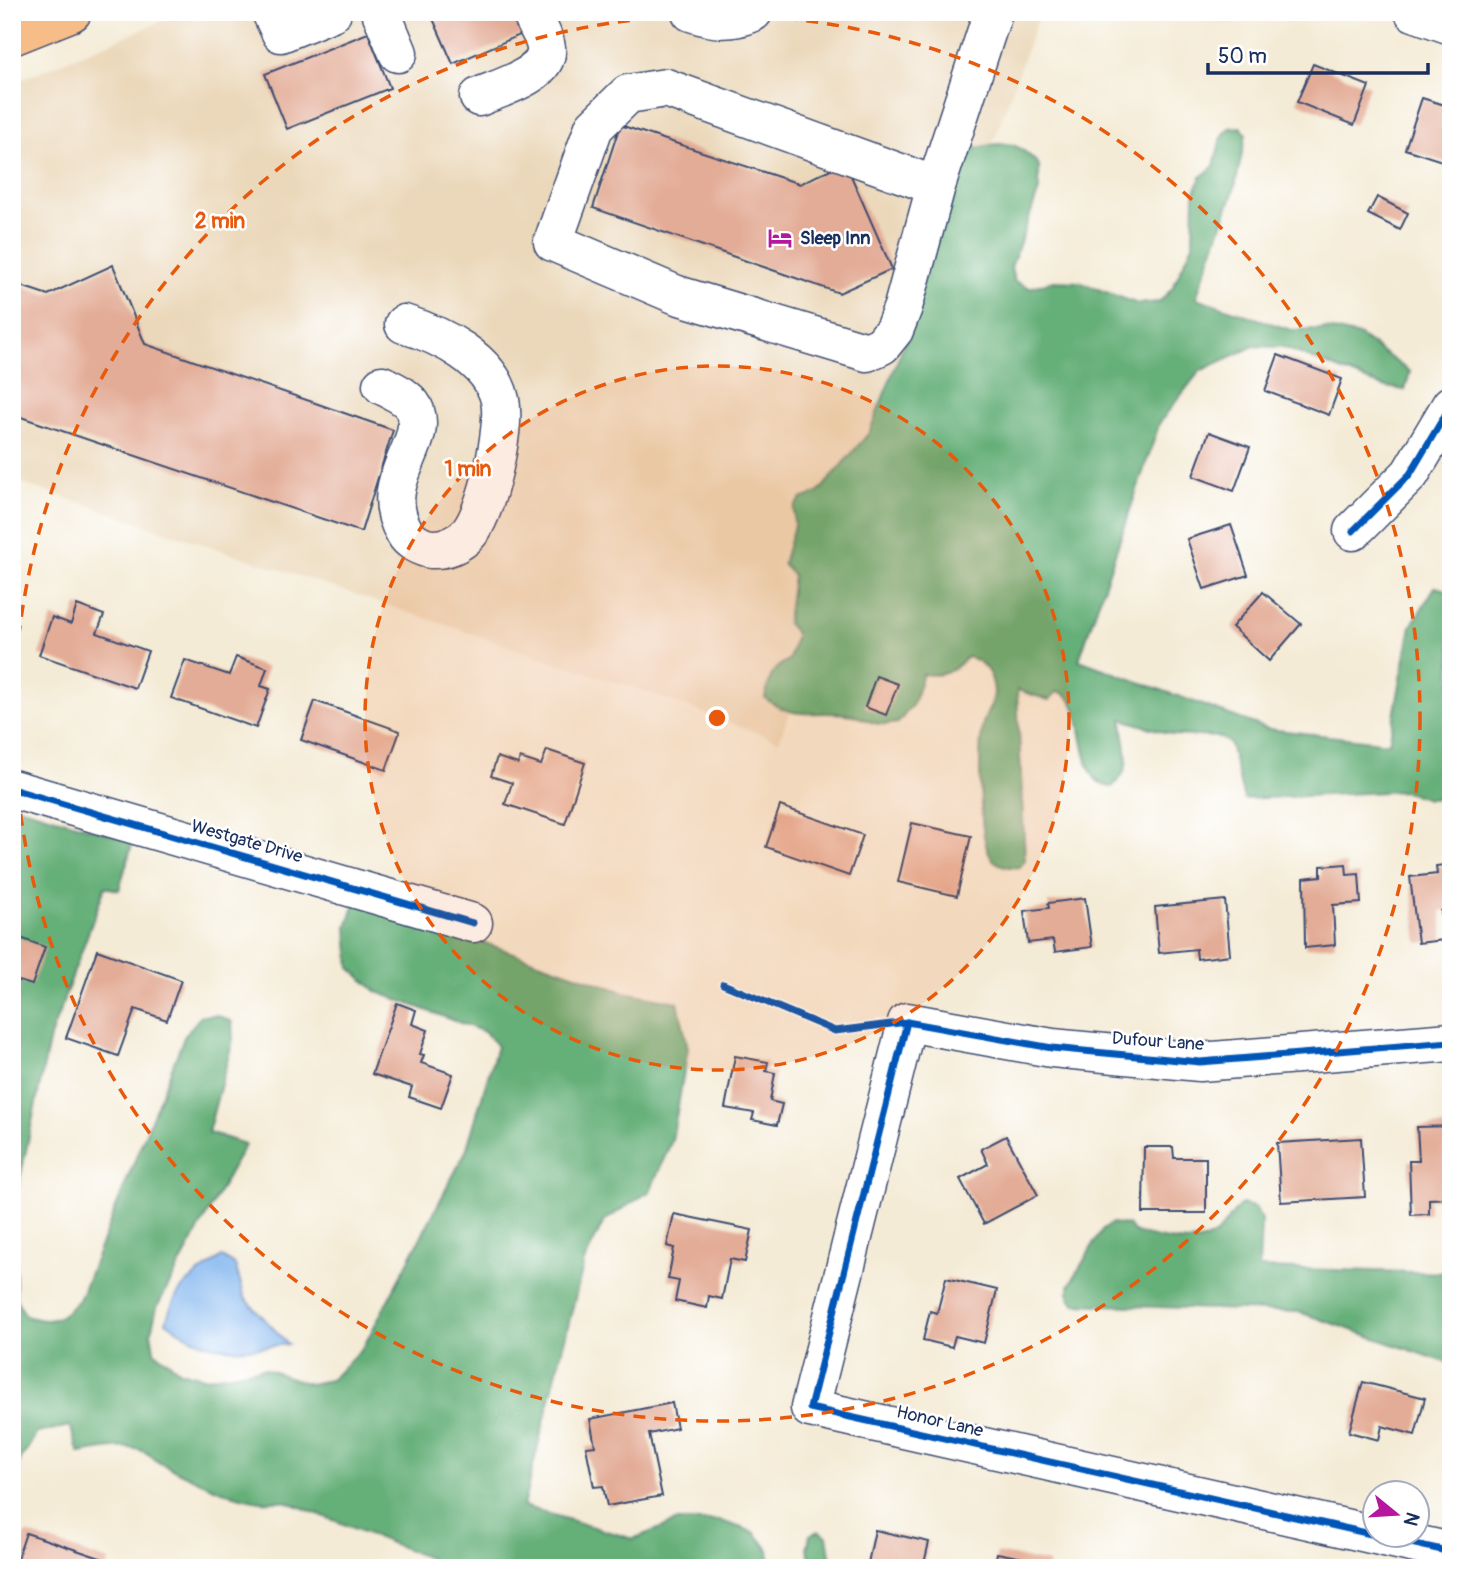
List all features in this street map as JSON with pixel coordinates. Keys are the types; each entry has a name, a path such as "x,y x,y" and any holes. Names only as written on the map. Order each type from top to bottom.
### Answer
{"highway":[{"path":"12,36 58,15"}],"street":[{"path":"271,12 281,33 332,12"},
{"path":"381,12 398,53"},
{"path":"479,97 535,71 544,61 546,47 531,12"},
{"path":"691,12 720,20 738,19 753,12"},
{"path":"936,186 666,88 628,94 594,127 553,242 677,295 867,352 882,345 898,318 936,186 993,12"},
{"path":"1414,12 1451,24"},
{"path":"382,385 406,398 415,411 415,431 394,495 396,519 408,540 430,549 453,546 468,535 479,519 502,430 500,399 489,376 464,352 427,331 404,324"},
{"path":"1353,531 1409,474 1451,405"},
{"name":"Westgate Drive","path":"12,789 473,923"},
{"name":"Dufour Lane","path":"907,1022 1052,1048 1200,1062 1451,1042"},
{"name":"Honor Lane","path":"907,1022 810,1408 1451,1552"}],"shaded area":[{"path":"184,12 1040,12 779,741 658,696 12,480 12,83"}],"green space":[{"path":"1241,127 1246,134 1235,187 1196,298 1291,330 1327,329 1360,336 1410,372 1405,390 1381,386 1283,347 1254,346 1200,371 1160,422 1079,660 1268,729 1389,743 1411,626 1435,587 1451,591 1451,797 1428,799 1404,791 1244,799 1230,744 1221,737 1174,735 1122,719 1126,763 1120,779 1112,787 1099,782 1091,771 1085,756 1079,722 1068,697 1057,692 1049,700 1017,690 1025,860 1020,867 1004,866 991,857 984,833 980,775 981,740 983,724 994,692 990,674 978,661 967,657 947,672 937,675 923,674 913,704 898,723 875,723 845,714 794,712 785,710 765,698 775,671 789,660 796,634 787,623 793,575 783,564 794,526 794,508 801,499 818,493 869,433 907,337 946,192 973,149 1009,144 1023,150 1039,165 1039,190 1011,267 1014,281 1030,288 1052,281 1079,282 1138,304 1159,302 1172,289 1193,244 1194,194 1201,177 1214,166 1221,138 1229,128"},
{"path":"12,805 133,841 119,890 105,887 50,1037 14,1207 16,1299 26,1316 50,1320 61,1316 79,1300 185,1035 201,1016 217,1015 232,1022 233,1040 208,1132 245,1144 157,1307 151,1332 154,1351 180,1371 207,1378 263,1368 309,1384 331,1380 364,1346 466,1151 497,1046 485,1032 377,992 350,968 347,927 357,898 624,992 678,1002 688,1048 672,1140 650,1191 604,1221 584,1262 523,1506 633,1539 678,1521 721,1521 754,1532 769,1550 771,1568 440,1568 431,1559 288,1502 248,1499 221,1491 158,1462 141,1450 121,1447 79,1453 70,1426 37,1433 12,1474"},
{"path":"1242,1204 1255,1207 1261,1220 1259,1268 1451,1273 1451,1361 1448,1363 1299,1312 1075,1304 1069,1297 1069,1286 1102,1230 1112,1223 1128,1225 1133,1232 1152,1237 1198,1241 1216,1234"},
{"path":"819,1531 827,1536 832,1568 814,1568 807,1549 810,1535"}],"water":[{"path":"222,1257 235,1265 245,1298 288,1344 224,1348 197,1341 166,1322 175,1299 186,1284"}],"building":[{"path":"430,12 513,12 522,34 453,64"},
{"path":"368,33 390,88 287,129 265,74"},
{"path":"1313,64 1369,86 1354,125 1297,102"},
{"path":"1422,98 1451,107 1448,163 1405,149"},
{"name":"Sleep Inn","path":"620,125 800,184 845,162 892,269 839,293 593,208"},
{"path":"1377,197 1408,213 1400,230 1368,214"},
{"path":"113,265 145,344 393,430 361,532 12,414 12,283 48,295"},
{"path":"1278,355 1342,379 1329,415 1265,391"},
{"path":"1209,432 1250,447 1234,491 1193,476"},
{"path":"1231,525 1248,575 1204,589 1187,539"},
{"path":"1263,592 1301,624 1269,661 1232,627"},
{"path":"77,605 104,615 97,633 148,651 135,688 39,655 52,617 71,624"},
{"path":"236,657 267,668 261,686 270,689 256,728 171,698 185,660 229,675"},
{"path":"876,676 898,684 886,715 865,707"},
{"path":"315,701 400,731 386,770 301,740"},
{"path":"547,750 585,763 565,824 505,804 512,783 491,776 497,757 518,764 520,758 541,765"},
{"path":"780,806 863,835 849,876 766,847"},
{"path":"912,823 971,836 957,896 898,882"},
{"path":"1346,864 1347,875 1359,874 1361,903 1333,905 1335,945 1305,948 1304,878 1321,876 1321,866"},
{"path":"1451,864 1451,910 1441,911 1444,940 1418,943 1410,877 1437,874 1436,866"},
{"path":"1085,898 1092,947 1055,952 1053,940 1028,943 1024,911 1049,908 1048,903"},
{"path":"1225,900 1230,955 1197,959 1196,949 1159,953 1155,907"},
{"path":"12,926 18,928 15,936 45,947 32,985 12,979"},
{"path":"97,950 181,980 167,1020 135,1009 118,1056 66,1038"},
{"path":"397,1003 416,1010 412,1024 428,1030 420,1054 424,1055 421,1063 453,1074 441,1108 409,1097 412,1087 372,1074"},
{"path":"735,1056 768,1062 766,1071 775,1073 770,1101 782,1104 777,1125 752,1120 754,1113 725,1108"},
{"path":"1451,1126 1451,1198 1429,1199 1429,1214 1411,1215 1409,1161 1419,1161 1417,1127"},
{"path":"1006,1136 1038,1195 984,1224 960,1179 988,1164 981,1149"},
{"path":"1361,1138 1365,1197 1281,1202 1277,1143"},
{"path":"1144,1147 1173,1147 1174,1158 1206,1158 1206,1213 1143,1213"},
{"path":"674,1214 752,1230 745,1262 730,1259 722,1299 709,1296 707,1308 675,1301 679,1281 668,1279 674,1248 667,1246"},
{"path":"946,1278 997,1290 984,1343 955,1336 952,1347 923,1340 930,1311 937,1313"},
{"path":"1363,1382 1425,1398 1415,1435 1382,1426 1379,1440 1349,1432"},
{"path":"672,1403 677,1428 649,1434 662,1496 607,1506 603,1486 594,1487 586,1447 595,1446 590,1419"},
{"path":"875,1530 929,1542 923,1568 867,1568"},
{"path":"26,1533 109,1561 107,1568 14,1568"},
{"path":"997,1553 1049,1563 1048,1568 994,1568"}],"cycle path":[{"path":"1353,531 1410,474 1451,405"},
{"path":"12,789 473,923"},
{"path":"723,984 835,1031 907,1022 1052,1048 1200,1062 1451,1042"},
{"path":"907,1022 810,1408 1451,1552"}],"place":[{"name":"Sleep Inn","path":"780,238"}]}
